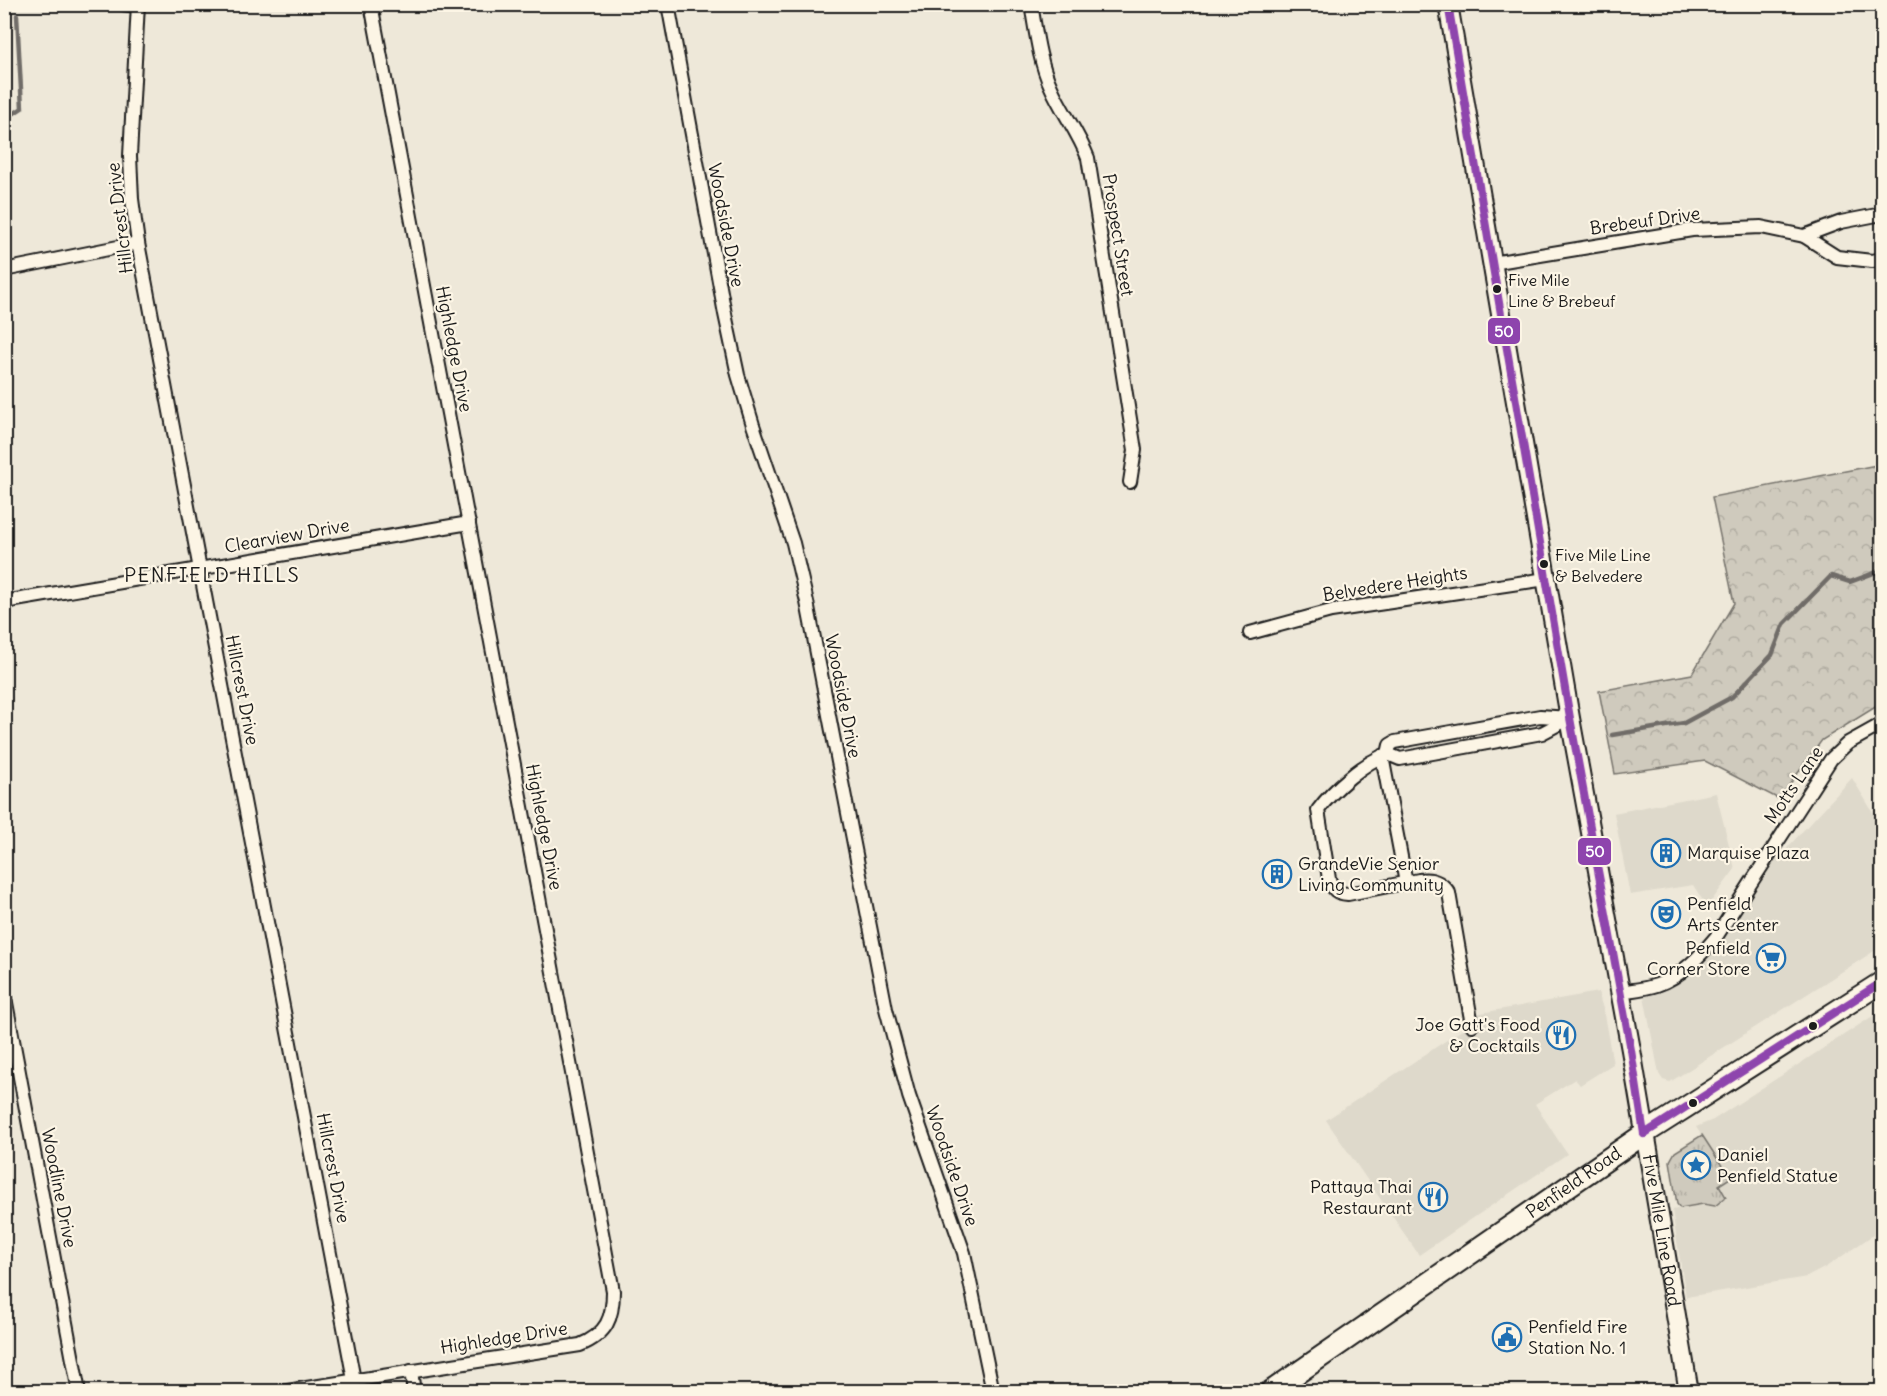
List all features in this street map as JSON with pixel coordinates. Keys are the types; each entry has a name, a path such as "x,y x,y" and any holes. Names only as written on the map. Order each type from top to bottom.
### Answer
{"main road":[{"name":"Five Mile Line Road","path":"1448,4 1570,718 1689,1392"},
{"name":"Penfield Road","path":"1270,1392 1644,1134 1882,982"}],"street":[{"path":"123,4 138,5"},
{"name":"Highledge Drive","path":"281,1392 580,1345 592,1340 602,1332 613,1308 611,1279 371,4"},
{"name":"Woodside Drive","path":"668,4 725,314 741,385 793,543 807,602 886,1009 909,1096 964,1253 993,1392"},
{"name":"Prospect Street","path":"1032,4 1041,56 1050,85 1081,138 1088,158 1135,450 1130,482"},
{"name":"Hillcrest Drive","path":"138,5 130,156 132,199 138,243 354,1380"},
{"path":"1804,236 1841,222 1882,214"},
{"name":"Brebeuf Drive","path":"1492,263 1692,230 1761,227 1804,236 1838,257 1872,261 1882,259"},
{"path":"4,270 138,243"},
{"name":"Clearview Drive","path":"4,602 469,523"},
{"name":"Belvedere Heights","path":"1250,633 1331,611 1546,579"},
{"path":"1406,883 1385,755 1390,745 1395,742 1540,716 1570,718"},
{"path":"1472,1025 1449,892 1443,884 1428,879 1348,894 1338,893 1332,888 1317,815 1320,807 1362,766 1385,755 1400,759 1542,733 1570,718"},
{"name":"Motts Lane","path":"1620,992 1651,987 1669,980 1702,953 1716,937 1831,759 1848,743 1882,724"},
{"name":"Woodline Drive","path":"4,992 79,1392"},
{"path":"411,1371 414,1392"}],"shaded area":[{"path":"1852,778 1882,827 1882,946 1670,1082 1663,1080 1659,1074 1644,996 1690,976 1703,963 1740,913 1762,875"},
{"path":"1716,793 1735,869 1707,907 1693,885 1630,895 1614,813"},
{"path":"1598,992 1613,1064 1580,1085 1575,1079 1535,1104 1567,1154 1419,1255 1326,1120 1465,1028 1464,1016"},
{"path":"1882,1010 1882,1229 1826,1267 1807,1277 1686,1297 1672,1210 1709,1203 1726,1195 1719,1185 1730,1178 1696,1127 1713,1120"}],"green space":[{"path":"1882,464 1882,703 1822,740 1779,799 1705,761 1615,774 1599,691 1692,674 1734,603 1712,497"},
{"path":"1702,1135 1730,1178 1719,1185 1726,1197 1715,1206 1703,1204 1680,1208 1677,1204 1670,1161 1675,1152"}],"waterway":[{"path":"4,120 22,108 17,15"},
{"path":"1612,735 1684,723 1732,697 1772,655 1784,624 1831,576 1850,582 1882,570"}],"transit line":[{"name":"50","path":"1448,4 1570,718 1631,1050 1644,1134"},
{"name":"50","path":"1644,1134 1882,982"}],"place":[{"name":"Five Mile Line & Brebeuf","path":"1497,289"},
{"name":"Five Mile Line & Belvedere","path":"1544,564"},
{"name":"Marquise Plaza","path":"1666,853"},
{"name":"GrandeVie Senior Living Community","path":"1277,874"},
{"name":"Penfield Arts Center","path":"1666,914"},
{"name":"Penfield Corner Store","path":"1771,958"},
{"name":"Joe Gatt's Food & Cocktails","path":"1561,1035"},
{"name":"Daniel Penfield Statue","path":"1696,1165"},
{"name":"Pattaya Thai Restaurant","path":"1433,1197"},
{"name":"Penfield Fire Station No. 1","path":"1507,1337"}],"district":[{"name":"PENFIELD HILLS","path":"212,575"}]}
